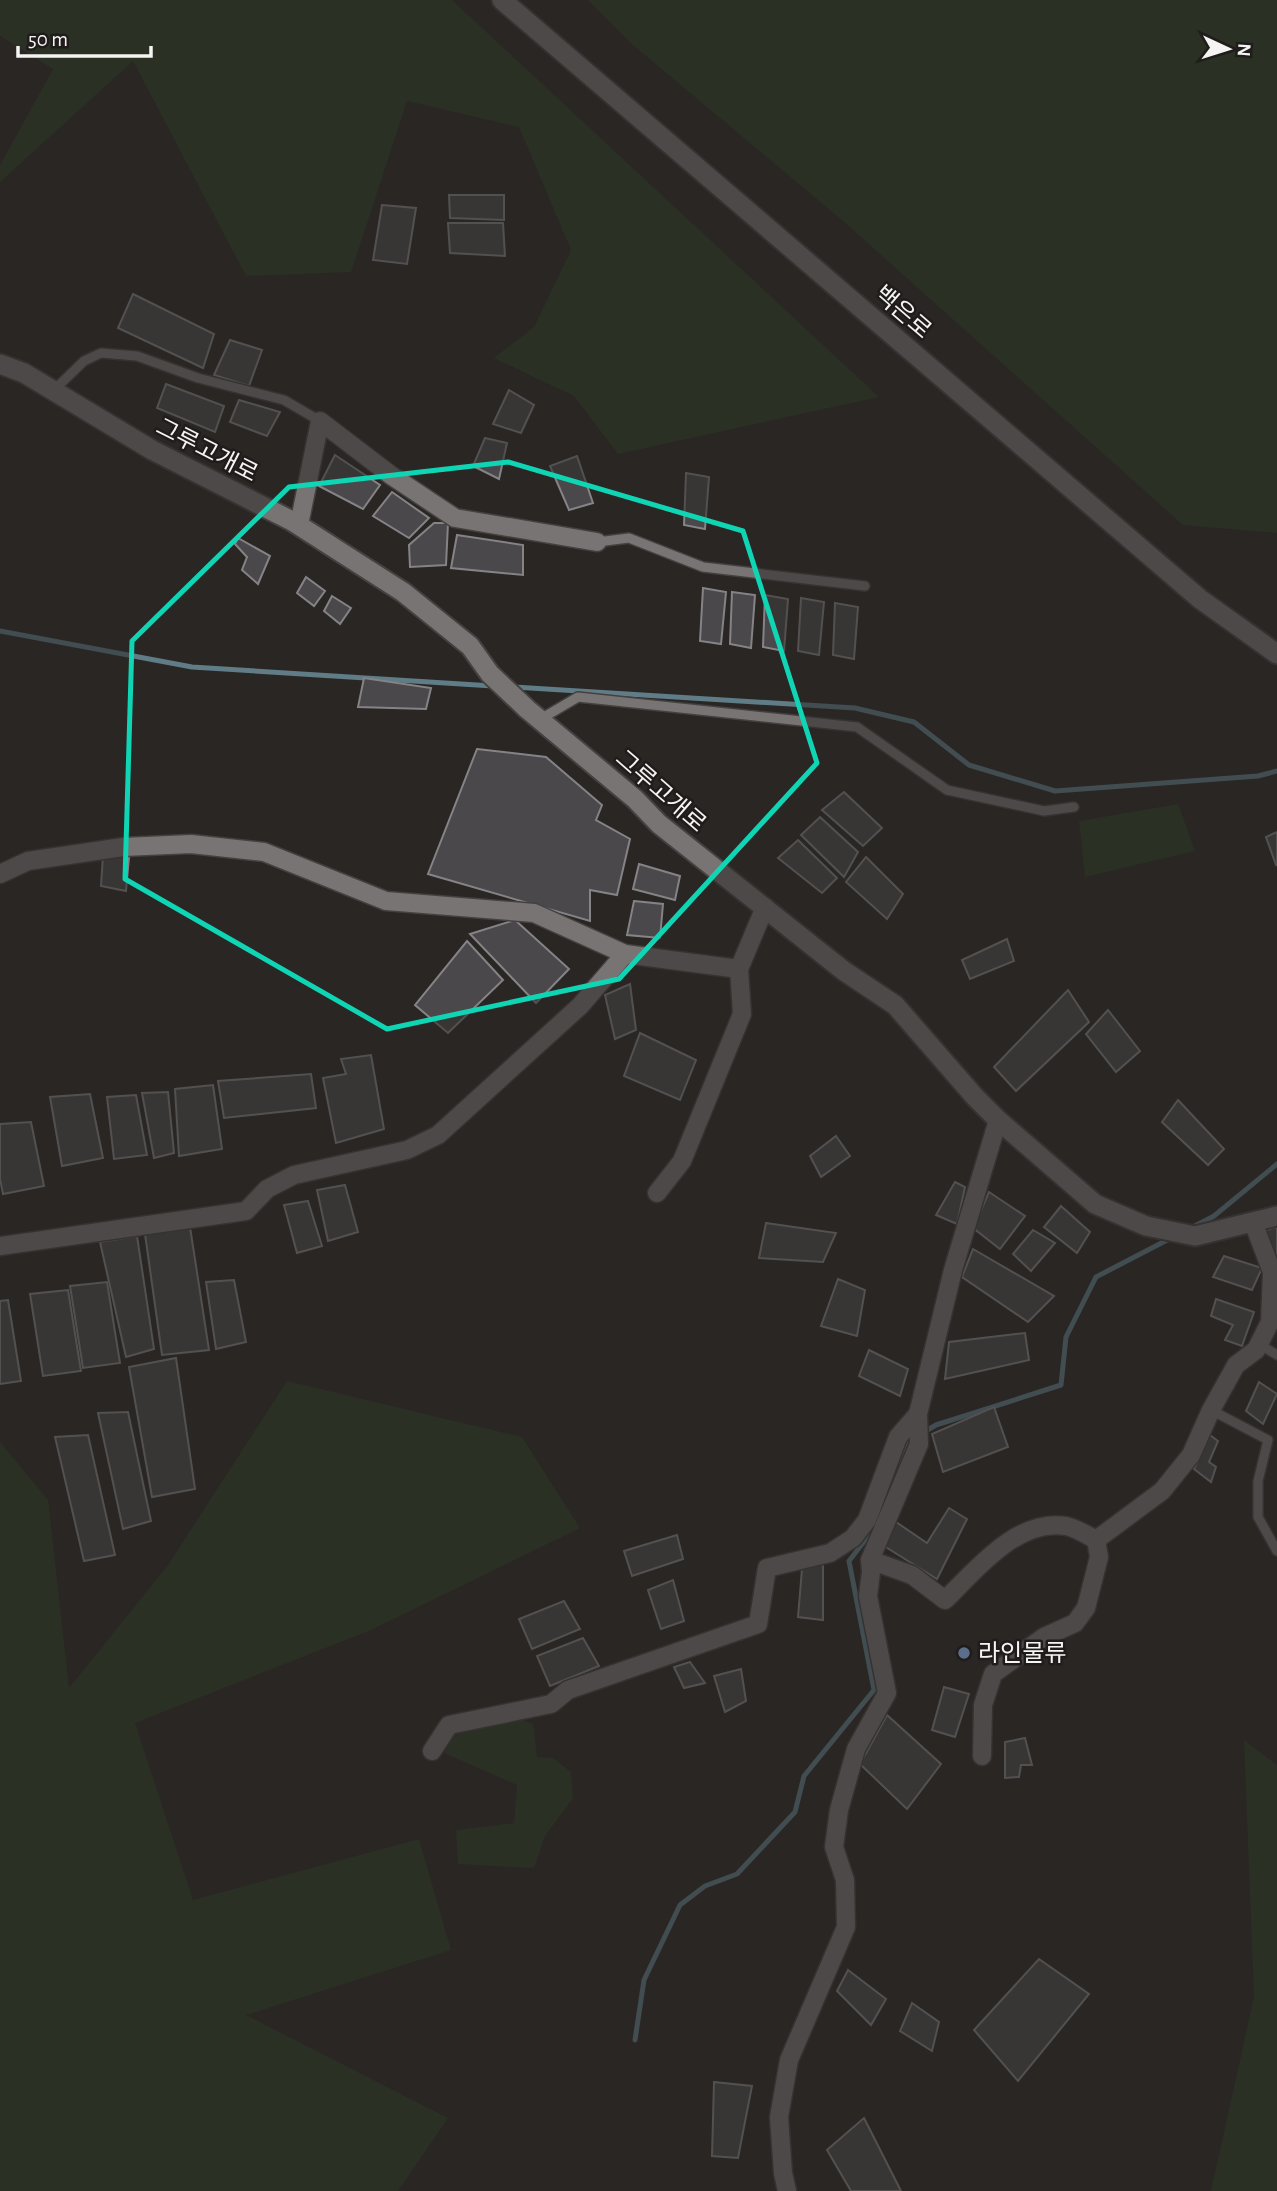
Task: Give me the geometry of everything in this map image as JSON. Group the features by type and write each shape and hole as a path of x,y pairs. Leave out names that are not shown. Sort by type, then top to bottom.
{"street":[{"name":"백은로","path":"502,0 1200,599 1277,654"},
{"name":"그루고개로","path":"0,364 24,373 152,450 299,525 403,592 470,646 490,674 533,715 635,799 659,824 844,971 895,1005 998,1120 1095,1204 1146,1226 1195,1236 1277,1216"},
{"path":"299,525 320,421 392,477 455,518 597,542"},
{"path":"0,874 28,860 123,847 191,844 264,852 386,901 534,913 625,954 739,970"},
{"path":"657,1193 682,1161 742,1014 739,970 765,907"},
{"path":"0,1246 246,1211 267,1189 294,1175 407,1150 438,1135 580,1006 625,954"},
{"path":"787,2191 779,2116 789,2060 846,1927 845,1880 834,1847 839,1810 856,1749 887,1693 868,1596 870,1560 919,1444 918,1418 953,1270 998,1120"},
{"path":"1096,1540 1162,1491 1191,1455 1211,1410 1236,1365 1256,1350 1259,1344 1269,1322 1272,1272 1253,1222"},
{"path":"432,1751 449,1725 551,1704 568,1690 758,1624 767,1569 830,1553 853,1538 867,1520 898,1437 918,1418"},
{"path":"870,1560 912,1575 945,1600 1002,1545 1039,1527 1067,1526 1096,1540"},
{"path":"982,1756 983,1705 993,1674 1044,1637 1075,1623 1086,1608 1099,1557 1096,1540"}],"lane":[{"path":"53,391 83,361 101,353 137,356 198,378 284,400 320,421"},
{"path":"597,542 629,538 703,567 865,586"},
{"path":"533,715 578,697 857,727 947,790 1044,811 1074,807"},
{"path":"1259,1344 1277,1354"},
{"path":"1211,1410 1268,1440 1258,1481 1258,1517 1277,1551"}],"highlighted area":[{"path":"508,462 743,531 817,763 619,979 387,1029 125,879 132,641 289,487"}],"green space":[{"path":"0,0 452,0 879,397 618,454 574,396 494,358 534,327 571,250 519,127 407,101 351,272 246,276 133,61 0,182 0,165 53,69 0,36"},
{"path":"588,0 1277,0 1277,533 1183,525 843,221 633,45"},
{"path":"1178,804 1195,851 1085,877 1079,821"},
{"path":"287,1381 522,1437 580,1528 371,1630 135,1723 193,1900 419,1839 451,1950 246,2015 448,2118 398,2191 0,2191 0,1442 48,1500 69,1688 168,1565"},
{"path":"517,1717 533,1724 537,1757 553,1758 571,1772 573,1798 545,1836 534,1868 458,1864 456,1830 514,1823 517,1785 444,1753 456,1729"},
{"path":"1244,1740 1277,1765 1277,2191 1211,2191 1254,1997"}],"building":[{"path":"449,195 504,195 504,220 450,218"},
{"path":"382,205 416,208 407,264 373,260"},
{"path":"448,223 503,223 505,256 450,253"},
{"path":"133,294 214,334 203,368 118,328"},
{"path":"230,340 262,350 249,386 214,375"},
{"path":"166,384 224,406 215,432 157,408"},
{"path":"509,390 534,405 521,433 493,424"},
{"path":"239,400 280,412 267,436 230,422"},
{"path":"485,438 507,443 499,479 473,466"},
{"path":"335,455 380,485 363,509 319,486"},
{"path":"577,456 593,503 569,510 550,466"},
{"path":"686,473 709,477 705,529 684,525"},
{"path":"392,492 429,518 409,538 373,516"},
{"path":"434,523 448,523 446,565 410,567 409,545"},
{"path":"457,535 523,545 523,575 451,568"},
{"path":"238,538 270,556 258,584 242,570 247,557 235,544"},
{"path":"306,577 325,591 314,606 297,593"},
{"path":"703,588 726,592 721,644 700,641"},
{"path":"732,592 755,595 751,648 730,644"},
{"path":"765,595 788,599 784,651 763,647"},
{"path":"332,596 351,608 340,624 324,611"},
{"path":"801,598 824,602 819,655 798,651"},
{"path":"835,603 858,607 854,659 833,655"},
{"path":"364,678 431,688 426,709 358,707"},
{"path":"477,749 546,757 602,805 596,820 630,839 617,895 590,890 590,921 428,874"},
{"path":"844,792 882,828 863,846 822,810"},
{"path":"820,817 858,852 844,877 801,835"},
{"path":"1277,832 1277,864 1276,865 1266,837"},
{"path":"798,840 837,878 822,893 778,858"},
{"path":"103,855 129,857 126,891 101,886"},
{"path":"866,857 903,894 887,919 846,882"},
{"path":"639,864 680,876 675,900 633,889"},
{"path":"634,901 663,904 660,938 627,935"},
{"path":"515,920 569,969 536,1003 470,934"},
{"path":"1007,939 1014,961 970,979 962,960"},
{"path":"467,941 503,980 448,1033 415,1005"},
{"path":"630,984 636,1030 615,1039 605,995"},
{"path":"1068,990 1089,1022 1016,1091 994,1067"},
{"path":"1108,1010 1140,1051 1116,1072 1086,1034"},
{"path":"640,1033 696,1060 680,1100 624,1076"},
{"path":"371,1055 384,1129 336,1143 323,1078 346,1074 341,1059"},
{"path":"311,1074 316,1108 224,1118 218,1081"},
{"path":"213,1085 222,1149 179,1156 175,1089"},
{"path":"168,1092 174,1153 154,1158 142,1093"},
{"path":"90,1094 103,1158 62,1166 50,1097"},
{"path":"136,1095 147,1155 114,1159 107,1097"},
{"path":"1178,1100 1224,1149 1208,1165 1162,1122"},
{"path":"31,1122 44,1186 3,1194 0,1179 0,1124"},
{"path":"836,1136 850,1156 821,1177 810,1156"},
{"path":"955,1182 965,1187 957,1224 936,1215"},
{"path":"345,1185 358,1232 328,1241 317,1190"},
{"path":"989,1192 1025,1216 1000,1249 973,1228"},
{"path":"308,1201 322,1246 297,1253 284,1205"},
{"path":"1061,1206 1090,1232 1077,1253 1044,1227"},
{"path":"766,1223 836,1233 823,1262 759,1258"},
{"path":"190,1227 209,1350 162,1355 145,1234"},
{"path":"1277,1227 1277,1256 1274,1257 1266,1230"},
{"path":"1033,1230 1055,1243 1031,1271 1013,1254"},
{"path":"137,1236 154,1349 126,1357 100,1242"},
{"path":"973,1249 1054,1296 1028,1322 962,1277"},
{"path":"1224,1256 1262,1268 1252,1290 1213,1277"},
{"path":"838,1279 865,1290 857,1336 821,1326"},
{"path":"234,1280 246,1342 216,1349 206,1282"},
{"path":"107,1282 120,1363 83,1368 70,1286"},
{"path":"68,1290 81,1371 43,1376 30,1294"},
{"path":"1216,1299 1254,1312 1242,1346 1225,1340 1233,1325 1211,1316"},
{"path":"8,1300 21,1381 0,1384 0,1301"},
{"path":"1025,1333 1029,1360 945,1379 949,1342"},
{"path":"869,1350 908,1369 900,1396 859,1376"},
{"path":"176,1358 195,1489 152,1497 129,1367"},
{"path":"1259,1382 1277,1394 1263,1424 1246,1411"},
{"path":"994,1407 1008,1447 943,1472 932,1434"},
{"path":"128,1412 151,1521 123,1529 98,1413"},
{"path":"88,1435 115,1555 84,1561 55,1437"},
{"path":"1210,1435 1218,1441 1209,1462 1216,1467 1211,1482 1194,1469"},
{"path":"949,1508 967,1519 937,1579 884,1546 896,1522 927,1543"},
{"path":"677,1535 683,1559 632,1576 624,1551"},
{"path":"823,1561 823,1620 798,1617 802,1569"},
{"path":"673,1580 684,1621 661,1629 648,1590"},
{"path":"564,1601 580,1629 532,1649 519,1619"},
{"path":"583,1638 599,1666 550,1686 537,1656"},
{"path":"690,1662 705,1683 684,1688 674,1667"},
{"path":"741,1669 746,1701 725,1712 714,1676"},
{"path":"944,1687 969,1694 955,1737 932,1730"},
{"path":"887,1715 941,1764 907,1809 860,1764"},
{"path":"1025,1738 1032,1765 1021,1765 1019,1777 1005,1778 1005,1742"},
{"path":"1039,1959 1089,1994 1018,2081 974,2030"},
{"path":"848,1970 886,1999 871,2025 837,1991"},
{"path":"912,2003 939,2022 932,2051 900,2031"},
{"path":"714,2082 752,2086 738,2158 712,2156"},
{"path":"864,2118 901,2191 851,2191 827,2150"}],"waterway":[{"path":"0,631 192,667 493,686"},
{"path":"514,687 855,708 914,722 969,765 1055,791 1258,776 1277,771"},
{"path":"1191,1228 1214,1216 1277,1164"},
{"path":"924,1432 936,1425 1061,1385 1066,1337 1096,1277 1173,1237"},
{"path":"898,1462 906,1442 915,1437"},
{"path":"635,2040 644,1980 680,1905 705,1886 737,1874 795,1812 804,1776 874,1690 849,1561 869,1535 874,1523"}],"place":[{"name":"라인물류","path":"964,1653"}]}
